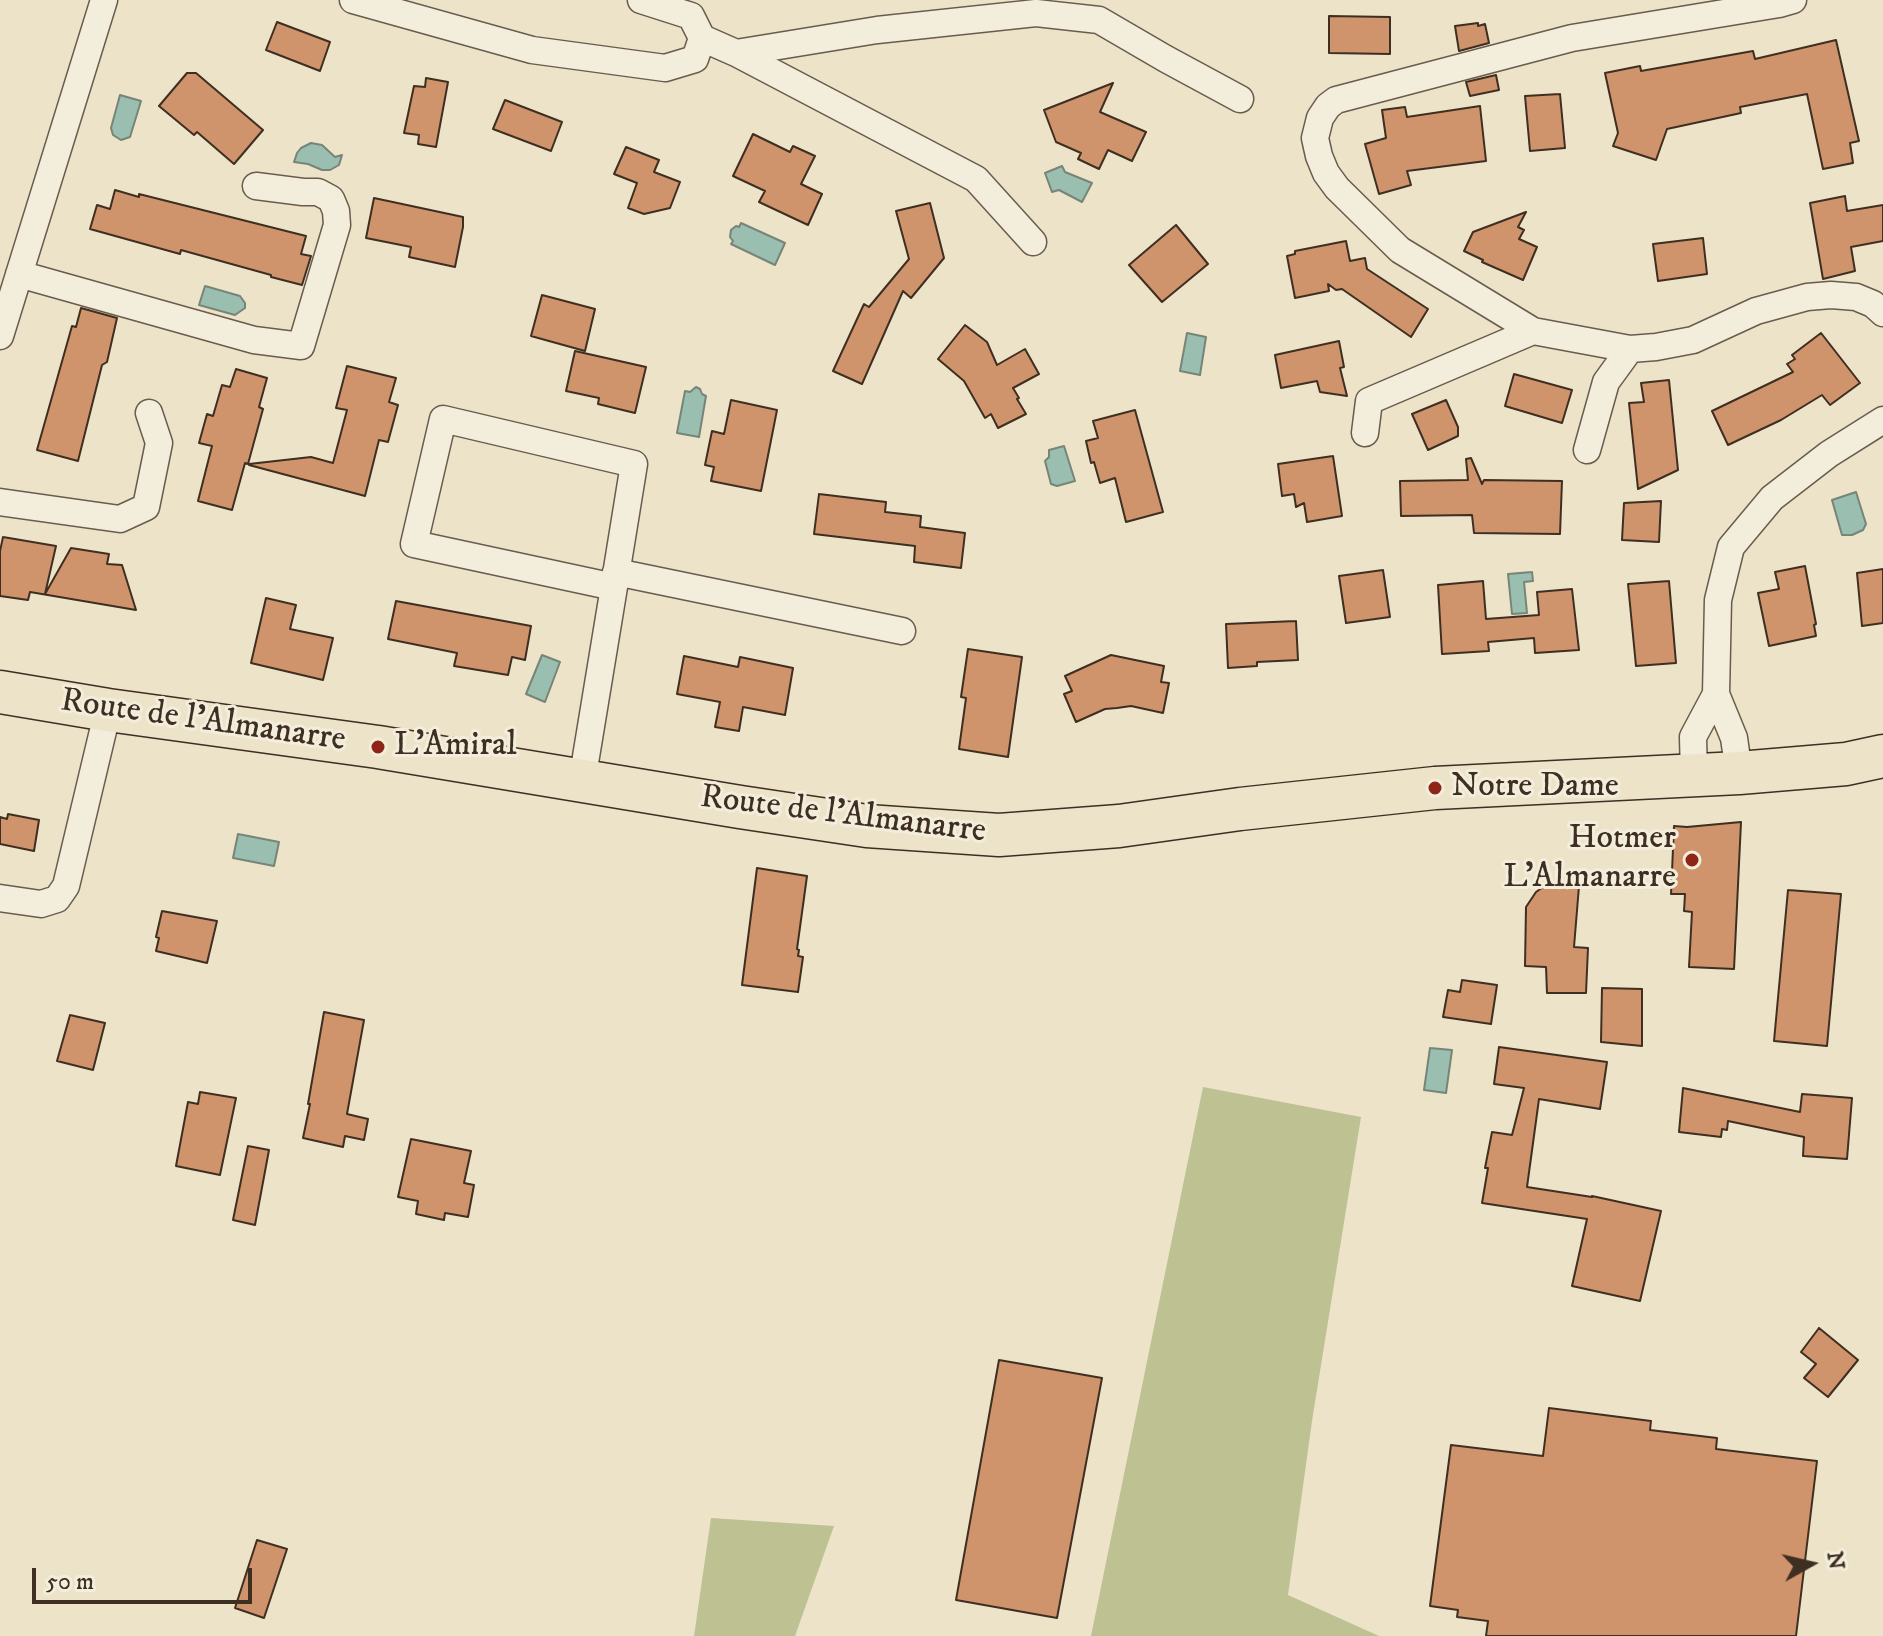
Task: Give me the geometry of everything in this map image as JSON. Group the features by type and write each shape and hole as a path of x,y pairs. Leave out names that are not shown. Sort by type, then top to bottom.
{"main road":[{"name":"Route de l'Almanarre","path":"0,692 356,744 867,826 999,835 1119,826 1240,809 1435,788 1739,773 1846,764 1883,756"}],"street":[{"path":"0,336 104,0"},
{"path":"353,0 532,50 665,68 695,59 702,38"},
{"path":"641,0 691,16 702,38 976,179 1033,242"},
{"path":"1793,0 1572,38 1336,100 1320,118 1315,138 1326,173 1337,188 1400,250 1533,331 1630,349 1656,347 1693,340 1756,311 1807,297 1831,295 1880,302"},
{"path":"736,53 877,30 1036,13 1099,20 1240,99"},
{"path":"19,274 254,340 301,346 337,225 336,211 331,199 318,192 256,186"},
{"path":"1365,433 1369,401 1533,331"},
{"path":"1587,450 1606,382 1630,349"},
{"path":"0,502 120,519 146,507 159,443 149,413"},
{"path":"582,781 615,579 634,464 443,419 414,544 615,579 902,631"},
{"path":"1739,773 1734,738 1716,694 1718,600 1731,547 1772,498 1829,454 1883,420"},
{"path":"1694,776 1693,737 1716,694"},
{"path":"0,898 41,904 57,899 66,886 108,710"}],"shaded area":[{"path":"120,95 141,101 130,137 121,140 113,135 111,128"},
{"path":"311,143 322,145 335,157 342,155 339,165 322,170 294,162 301,148"},
{"path":"1062,166 1065,172 1092,183 1082,202 1059,190 1052,192 1045,173"},
{"path":"741,223 785,243 775,265 731,244 731,230"},
{"path":"205,286 240,296 245,308 235,315 199,305"},
{"path":"1187,333 1206,337 1200,375 1180,371"},
{"path":"696,387 706,396 699,437 677,433 685,391 690,392"},
{"path":"1064,446 1075,481 1057,486 1051,484 1045,461 1049,450"},
{"path":"1856,492 1866,524 1863,530 1842,535 1832,500"},
{"path":"1532,572 1533,581 1524,582 1527,613 1512,614 1508,574"},
{"path":"542,655 560,662 545,702 526,694"},
{"path":"238,834 279,842 274,866 233,858"},
{"path":"1430,1048 1452,1050 1446,1093 1424,1090"},
{"path":"1203,1087 1361,1117 1312,1421 1288,1595 1379,1636 1091,1636"},
{"path":"711,1518 834,1526 795,1636 694,1636"}],"building":[{"path":"1329,16 1390,17 1390,54 1329,53"},
{"path":"277,22 330,42 320,71 266,50"},
{"path":"1478,23 1478,26 1485,24 1489,43 1459,51 1455,26"},
{"path":"1836,40 1859,141 1850,143 1853,163 1823,169 1807,94 1740,107 1741,113 1667,129 1656,160 1613,146 1618,133 1605,73 1640,66 1641,71 1753,51 1755,59"},
{"path":"187,73 196,73 263,130 234,164 197,132 194,135 159,106"},
{"path":"1496,75 1499,90 1470,96 1466,82"},
{"path":"426,78 448,82 436,147 418,144 419,135 404,133 414,86 425,87"},
{"path":"1113,83 1100,112 1146,132 1132,161 1108,150 1099,169 1078,159 1081,153 1056,142 1044,110"},
{"path":"1560,94 1565,148 1530,151 1525,96"},
{"path":"505,100 562,122 551,151 493,129"},
{"path":"1480,106 1486,161 1407,171 1411,185 1379,194 1365,144 1386,138 1382,110 1405,107 1407,117"},
{"path":"753,134 790,152 793,146 815,156 801,184 822,194 808,225 759,202 765,191 733,176"},
{"path":"626,147 659,160 654,172 680,182 670,208 644,214 628,208 637,183 614,174"},
{"path":"115,190 306,236 301,254 311,256 302,285 181,250 180,254 90,229 97,205 110,209"},
{"path":"1845,196 1847,211 1883,205 1883,241 1851,247 1855,271 1823,279 1810,203"},
{"path":"374,198 463,217 455,267 409,257 411,247 366,238"},
{"path":"930,203 944,258 911,298 903,291 862,384 833,371 864,304 869,307 909,259 896,211"},
{"path":"1526,212 1518,227 1524,230 1519,239 1537,247 1523,280 1464,251 1473,232"},
{"path":"1176,225 1208,264 1162,302 1129,265"},
{"path":"1703,238 1707,274 1658,281 1653,244"},
{"path":"1346,241 1350,261 1365,258 1367,269 1428,309 1411,337 1342,289 1336,290 1328,284 1329,291 1295,298 1287,256 1295,254 1295,251"},
{"path":"542,295 595,309 585,351 531,336"},
{"path":"81,308 117,318 78,461 37,450 72,326 76,327"},
{"path":"965,325 987,342 997,365 1025,349 1039,374 1013,388 1026,414 998,428 991,414 985,418 964,381 938,359"},
{"path":"1821,333 1860,383 1830,405 1822,395 1781,420 1728,445 1712,411 1793,372 1787,364 1795,359 1792,355"},
{"path":"1339,341 1344,367 1340,368 1347,396 1320,392 1317,381 1281,388 1275,355"},
{"path":"575,351 646,367 635,413 598,404 599,398 566,391"},
{"path":"347,366 396,378 389,402 398,405 388,442 379,440 365,496 249,465 311,457 333,463 347,410 336,408"},
{"path":"236,369 267,378 259,407 263,409 232,510 198,501 212,446 199,443 207,414 213,416 222,385 230,387"},
{"path":"1514,374 1572,390 1562,423 1505,406"},
{"path":"1669,380 1678,470 1638,489 1629,403 1644,402 1641,383"},
{"path":"731,400 777,410 761,491 711,481 714,467 705,465 712,431 724,434"},
{"path":"1446,400 1458,427 1458,436 1428,450 1412,414"},
{"path":"1135,410 1163,512 1126,522 1115,478 1100,483 1086,441 1098,438 1093,421"},
{"path":"1333,456 1342,516 1307,522 1304,503 1296,507 1294,494 1282,496 1278,464"},
{"path":"1471,458 1482,484 1484,480 1562,481 1560,534 1474,533 1472,515 1401,516 1400,481 1468,480 1466,459"},
{"path":"819,494 886,502 885,512 921,516 920,527 965,533 961,568 914,562 915,546 814,534"},
{"path":"1661,501 1659,542 1622,540 1624,503"},
{"path":"3,537 56,546 45,594 71,548 109,554 107,564 122,565 136,610 30,592 28,600 0,596"},
{"path":"1805,566 1816,636 1769,646 1758,593 1779,589 1775,572"},
{"path":"1883,569 1883,623 1862,626 1857,573"},
{"path":"1383,570 1390,617 1346,623 1339,576"},
{"path":"1483,581 1486,619 1539,615 1537,592 1572,589 1579,650 1535,653 1534,638 1488,642 1489,651 1442,654 1438,585"},
{"path":"1669,581 1676,663 1636,666 1628,584"},
{"path":"266,598 296,605 290,629 333,638 323,680 251,663"},
{"path":"396,601 531,626 525,660 512,657 508,675 454,666 457,653 388,639"},
{"path":"1296,621 1298,660 1257,662 1257,666 1228,668 1226,624"},
{"path":"968,649 1022,657 1008,757 959,749 966,698 961,697"},
{"path":"1111,655 1164,666 1161,682 1169,683 1163,713 1131,706 1105,709 1076,722 1064,694 1072,691 1065,676"},
{"path":"684,656 738,667 740,657 793,668 785,715 743,707 739,731 715,727 720,702 677,694"},
{"path":"8,814 39,820 34,851 0,844 0,817 7,819"},
{"path":"1741,822 1734,969 1689,967 1692,912 1684,911 1685,894 1671,894 1674,826"},
{"path":"757,868 807,876 797,949 798,956 803,957 798,992 742,985"},
{"path":"1546,885 1579,886 1574,947 1588,948 1586,993 1547,993 1546,967 1525,966 1526,907 1536,892"},
{"path":"1788,890 1841,894 1827,1046 1774,1041"},
{"path":"162,911 217,921 207,963 156,951"},
{"path":"1462,980 1497,985 1491,1024 1443,1017 1448,990 1460,992"},
{"path":"1602,988 1642,989 1642,1046 1601,1042"},
{"path":"324,1012 364,1020 347,1114 368,1119 364,1140 345,1136 343,1147 303,1138"},
{"path":"70,1015 105,1023 93,1070 57,1061"},
{"path":"1499,1047 1607,1062 1600,1109 1539,1099 1527,1187 1592,1196 1661,1211 1640,1301 1572,1286 1587,1219 1482,1203 1492,1132 1512,1135 1524,1088 1494,1084"},
{"path":"1683,1088 1800,1112 1802,1094 1852,1098 1847,1159 1803,1156 1804,1137 1728,1121 1727,1130 1722,1129 1721,1137 1679,1132"},
{"path":"200,1092 236,1098 220,1175 176,1166 188,1102 198,1104"},
{"path":"411,1139 471,1151 464,1183 474,1185 468,1217 445,1213 444,1220 416,1214 418,1201 398,1197"},
{"path":"248,1146 269,1150 255,1225 233,1220"},
{"path":"1819,1328 1858,1360 1828,1397 1804,1378 1816,1364 1801,1352"},
{"path":"999,1360 1102,1378 1057,1618 956,1600"},
{"path":"1549,1408 1651,1421 1650,1430 1717,1438 1716,1449 1817,1461 1796,1636 1486,1636 1488,1621 1457,1617 1458,1610 1430,1606 1451,1445 1543,1456"},
{"path":"257,1540 287,1549 264,1618 235,1608"}],"place":[{"name":"L'Amiral","path":"378,747"},
{"name":"Notre Dame","path":"1435,788"},
{"name":"Hotmer L'Almanarre","path":"1692,860"}]}
